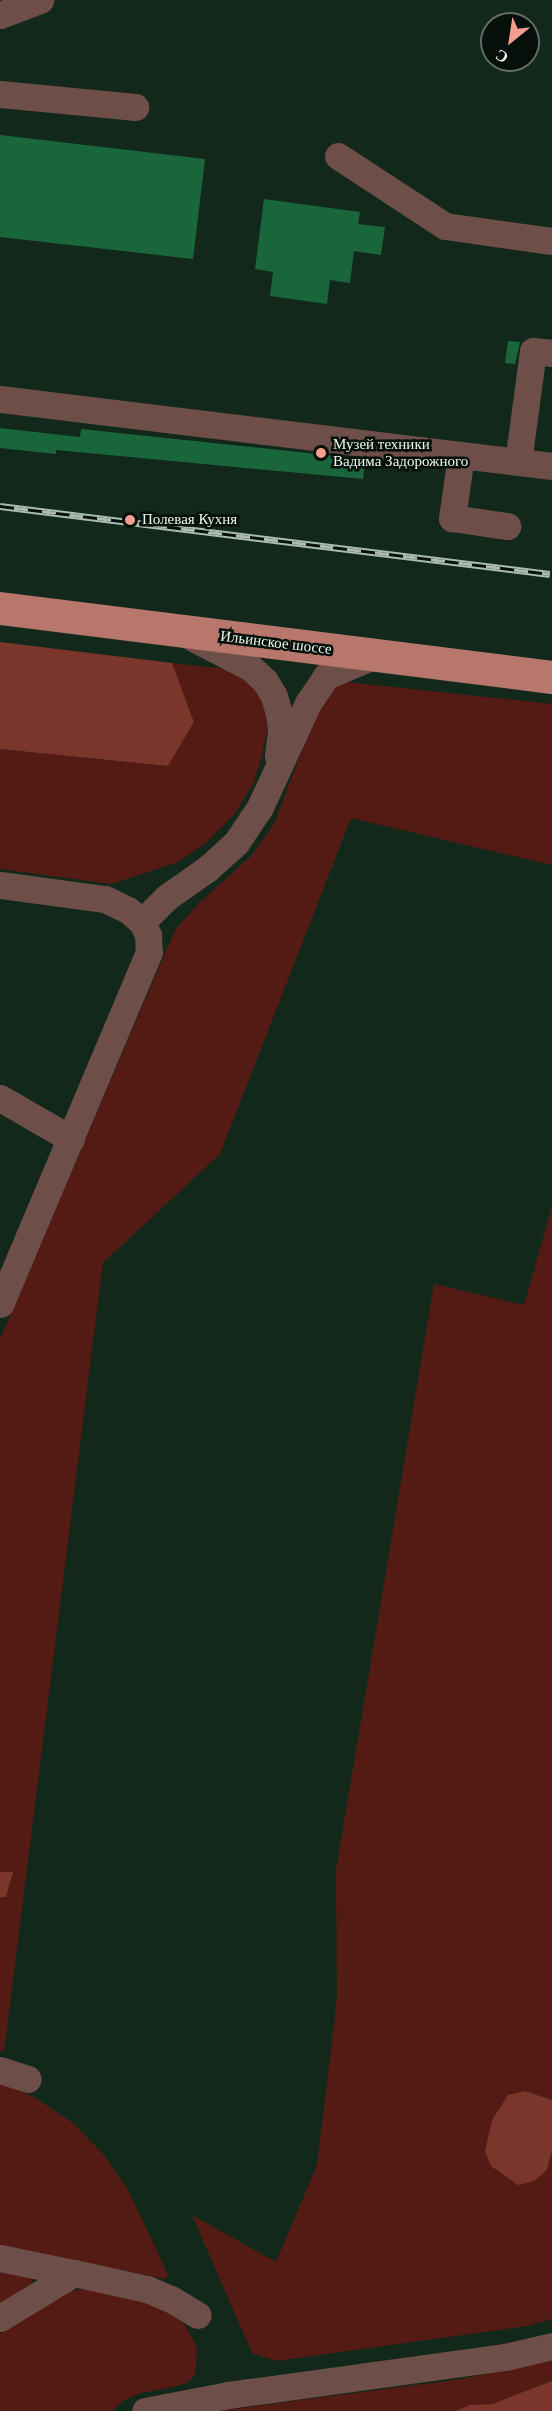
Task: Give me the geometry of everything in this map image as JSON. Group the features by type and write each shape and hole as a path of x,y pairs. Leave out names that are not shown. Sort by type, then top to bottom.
{"main road":[{"name":"Ильинское шоссе","path":"0,608 552,677"}],"street":[{"path":"0,15 40,0"},
{"path":"0,94 135,107"},
{"path":"338,156 445,226 552,241"},
{"path":"518,462 533,351 552,353"},
{"path":"0,399 552,466"},
{"path":"461,455 452,518 507,526"},
{"path":"177,630 243,663 265,681 274,696 279,714 281,731 277,769"},
{"path":"142,922 167,897 207,869 236,843 260,807 308,703 326,676 376,655"},
{"path":"0,885 105,899 128,910 142,922 148,935 149,952 0,1304"},
{"path":"0,1098 71,1139"},
{"path":"0,2070 28,2079"},
{"path":"0,2258 147,2289 171,2299 198,2315"},
{"path":"0,2318 74,2273"},
{"path":"145,2411 222,2396 505,2357 552,2346"}],"shaded area":[{"path":"0,642 172,663 194,722 168,766 0,749"},
{"path":"172,663 235,670 258,689 266,709 267,730 253,784 234,815 206,843 176,863 111,884 0,869 0,749 168,766 194,722"},
{"path":"337,681 552,704 552,865 351,818 220,1154 103,1263 4,2052 0,2050 0,1897 6,1897 12,1873 0,1872 0,1339 175,930 198,904 251,856 274,824 318,708"},
{"path":"552,1206 552,2100 525,2091 547,2170 552,2151 552,2319 528,2326 276,2361 252,2353 192,2215 276,2262 317,2165 337,1998 336,1870 434,1284 524,1305"},
{"path":"0,1872 13,1872 6,1897 0,1897"},
{"path":"0,2083 34,2097 73,2123 104,2155 128,2190 168,2274 165,2279 0,2246"},
{"path":"525,2091 552,2100 552,2151 547,2170 534,2181 518,2185 491,2166 485,2151 492,2120 508,2095"},
{"path":"0,2264 32,2277 32,2283 0,2312"},
{"path":"83,2289 138,2299 172,2313 184,2324 197,2349 195,2375 187,2383 141,2393 124,2400 112,2411 0,2411 0,2334 52,2298 66,2292"},
{"path":"552,2360 552,2381 492,2404 469,2405 456,2411 218,2411 462,2379"},
{"path":"552,2381 552,2411 456,2411 469,2405 492,2404"}],"building":[{"path":"0,135 205,159 193,259 0,237"},
{"path":"264,199 360,212 358,224 385,227 381,255 354,251 350,283 330,280 327,304 270,296 273,272 255,269"},
{"path":"508,341 520,342 515,364 505,363"},
{"path":"0,428 80,437 81,429 365,459 363,479 56,450 56,454 0,448"}],"railway":[{"path":"0,506 550,574"}],"place":[{"name":"Музей техники Вадима Задорожного","path":"321,453"},
{"name":"Полевая Кухня","path":"130,520"}]}
